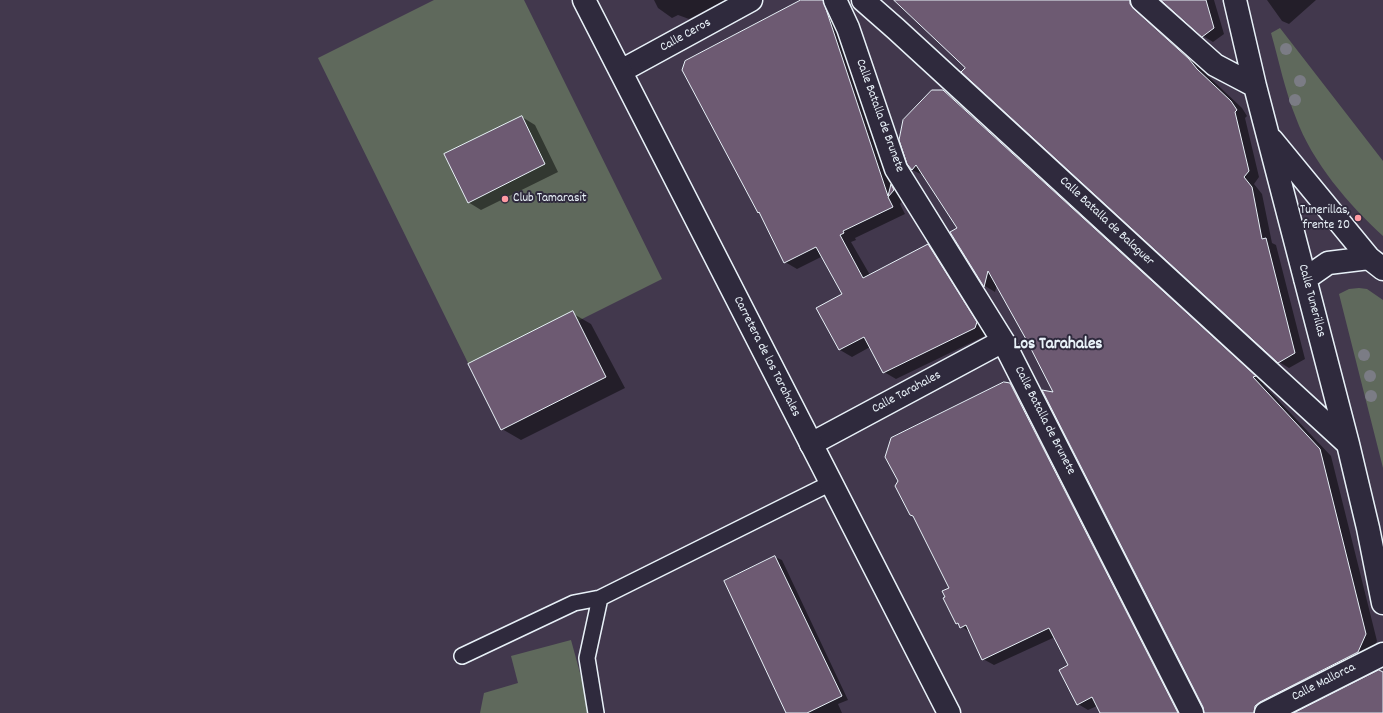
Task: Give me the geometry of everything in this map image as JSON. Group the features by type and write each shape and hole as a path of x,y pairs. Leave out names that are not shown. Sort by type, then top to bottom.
{"street":[{"name":"Carretera de los Tarahales","path":"584,0 949,713"},
{"name":"Calle Ceros","path":"622,72 751,0"},
{"name":"Calle Batalla de Brunete","path":"836,0 848,28 896,169 1003,341 1192,713"},
{"name":"Calle Batalla de Balaguer","path":"863,0 1348,444"},
{"path":"1142,0 1215,65 1255,86"},
{"name":"Calle Tunerillas","path":"1236,0 1255,86 1348,444 1368,528 1383,601"},
{"path":"1268,134 1376,264"},
{"path":"1305,279 1328,263 1376,264"},
{"name":"Calle Tarahales","path":"811,444 1003,341"},
{"name":"Calle Mallorca","path":"1266,713 1383,654"}],"lane":[{"path":"462,656 574,603 600,598 830,483"},
{"path":"596,713 587,658 600,598"}],"green space":[{"name":"Club Tamarasit","path":"434,0 524,0 662,279 578,321 606,377 501,430 318,58"},
{"path":"1280,28 1383,161 1383,236 1357,211 1333,182 1312,151 1303,134 1282,76 1271,33"},
{"path":"1349,289 1367,289 1383,300 1383,468 1339,294"},
{"path":"571,640 591,713 480,713 484,693 518,683 511,656"}],"building":[{"path":"801,0 823,0 888,196 891,184 894,190 888,197 893,207 843,231 844,233 840,235 863,278 928,244 977,322 975,328 883,373 864,337 839,350 816,308 842,294 816,247 784,263 759,212 758,213 682,70 685,61"},
{"path":"894,0 1130,0 1130,4 1134,9 1189,59 1197,69 1231,101 1237,110 1235,112 1249,171 1244,177 1252,187 1262,239 1266,238 1295,353 1278,363 961,72 965,68"},
{"path":"1161,0 1206,0 1214,28 1202,37"},
{"path":"932,90 943,90 1256,376 1253,377 1320,449 1366,634 1358,652 1260,702 1255,706 1254,713 1204,713 1203,707 1042,390 1053,392 1027,341 988,271 984,287 950,232 957,228 916,165 912,170 907,164 899,140 903,120"},
{"path":"522,116 545,164 468,203 444,154"},
{"path":"573,311 606,377 501,430 468,364"},
{"path":"1004,382 1010,383 1178,713 1100,713 1092,697 1077,705 1059,670 1068,665 1049,628 982,660 966,625 960,628 958,623 956,624 943,598 945,597 942,591 949,588 913,516 910,515 895,486 898,481 885,457 891,438"},
{"path":"775,556 842,696 807,713 786,713 724,581"},
{"path":"1379,670 1383,672 1383,713 1294,713"}],"place":[{"name":"Club Tamarasit","path":"505,199"},
{"name":"Tunerillas, frente 20","path":"1358,218"}],"district":[{"name":"Los Tarahales","path":"1058,346"}]}
